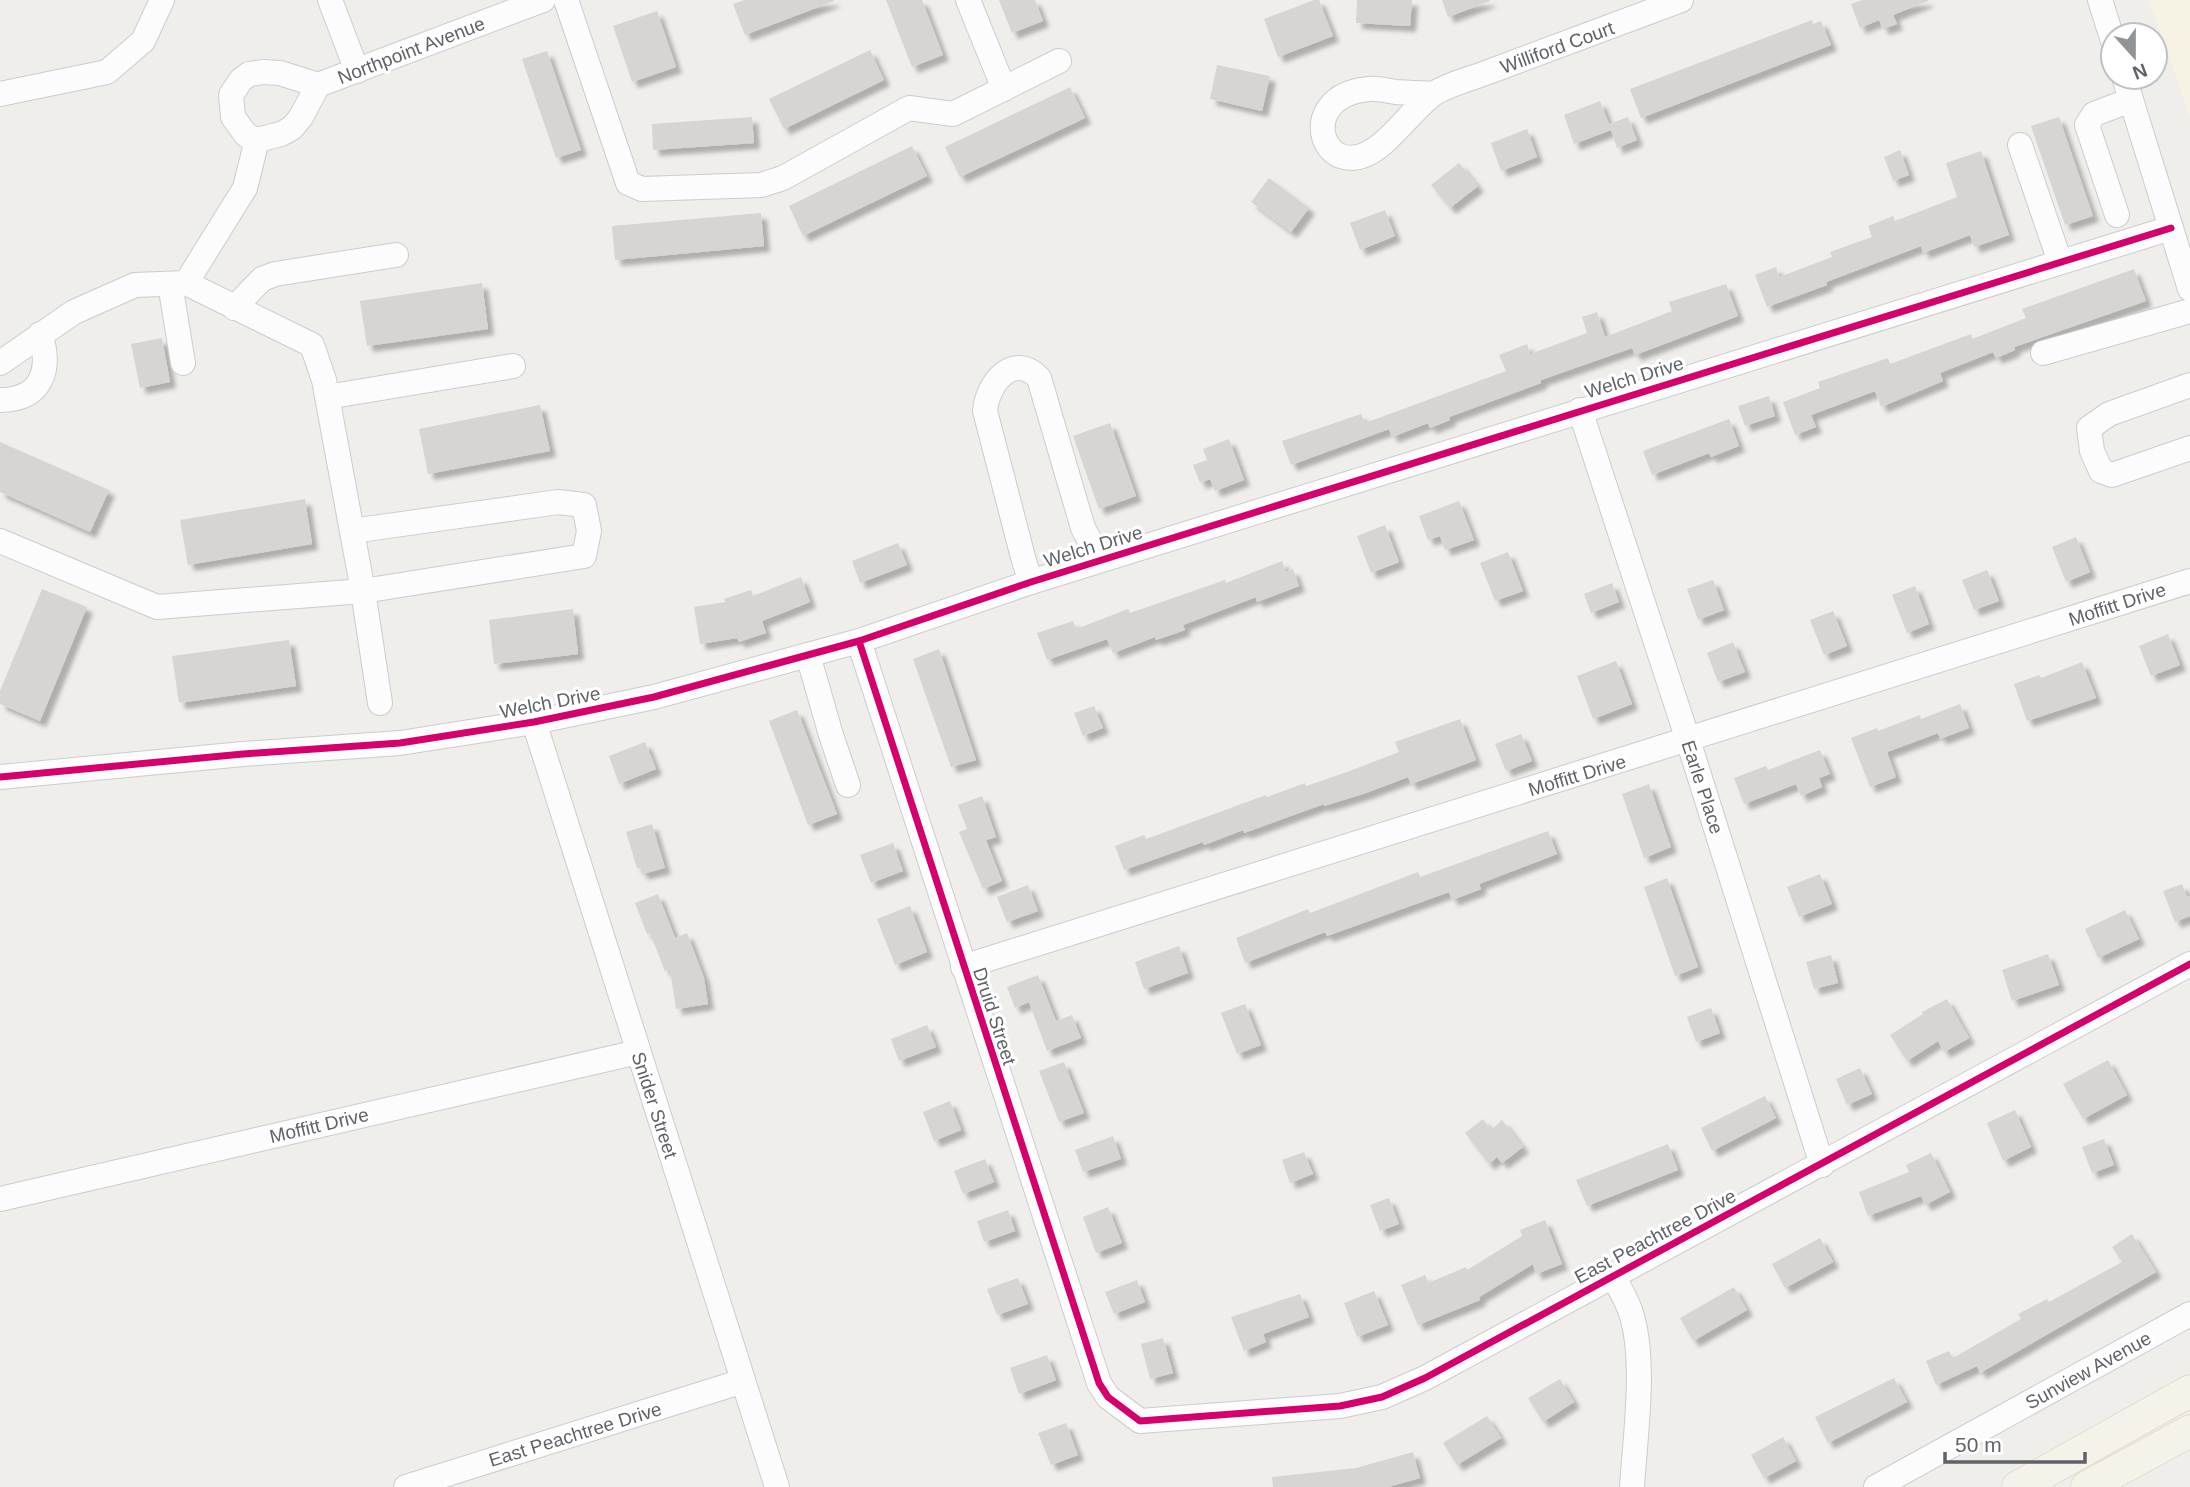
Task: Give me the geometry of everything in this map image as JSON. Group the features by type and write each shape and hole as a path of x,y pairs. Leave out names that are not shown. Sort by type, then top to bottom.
{"main road":[{"path":"2018,1487 2190,1391"},
{"path":"2087,1487 2190,1431"}],"street":[{"path":"0,94 107,72 143,41 162,0"},
{"path":"330,0 357,71"},
{"name":"Northpoint Avenue","path":"318,85 302,117 292,128 281,134 257,140 246,135 233,117 231,95 241,80 249,74 280,73 318,85 543,0"},
{"path":"566,0 628,183 642,189 761,186 783,178 909,108 953,114 1059,61"},
{"path":"968,0 1004,89"},
{"name":"Williford Court","path":"1433,94 1681,0"},
{"path":"2100,0 2107,21"},
{"path":"2117,215 2087,124 2094,114 2125,91"},
{"path":"2129,91 2176,221 2190,289"},
{"path":"183,363 178,284 245,188 257,140"},
{"path":"2020,145 2060,262"},
{"name":"Welch Drive","path":"0,777 243,754 400,743 534,722 654,697 859,641 1031,582 2060,262 2176,221"},
{"path":"234,307 248,290 268,276 396,254"},
{"path":"0,363 74,312 135,285 178,284 234,307 312,345 327,397 363,590 380,703"},
{"path":"2043,354 2190,311"},
{"path":"0,400 15,400 33,392 46,371 44,345 40,334"},
{"path":"327,397 513,366"},
{"path":"1031,582 985,411 995,380 1014,369 1033,372 1039,379 1083,528 1100,560"},
{"path":"2190,385 2109,414 2089,428 2092,451 2101,471 2112,475 2190,448"},
{"name":"Earle Place","path":"1580,410 1688,740 1822,1165"},
{"path":"0,541 157,607 363,590 583,556 589,531 584,505 558,502 352,531"},
{"name":"Moffitt Drive","path":"962,967 2190,581"},
{"name":"Druid Street","path":"859,641 962,967 1099,1383 1108,1397"},
{"path":"808,654 848,785"},
{"name":"Snider Street","path":"534,722 777,1487"},
{"name":"East Peachtree Drive","path":"1108,1397 1140,1421 1340,1406 1382,1397 1425,1378 2190,964"},
{"name":"Moffitt Drive","path":"0,1199 638,1052"},
{"path":"1614,1276 1630,1311 1638,1357 1639,1390 1632,1487"},
{"name":"Sunview Avenue","path":"1876,1487 2190,1314"},
{"name":"East Peachtree Drive","path":"406,1487 743,1381"}],"shaded area":[{"path":"2149,0 2190,0 2190,117 2169,57 2169,21 2156,21"}],"building":[{"path":"744,0 834,1 745,35 733,4"},
{"path":"886,0 922,0 943,55 912,67"},
{"path":"999,0 1035,0 1043,21 1012,33"},
{"path":"1319,0 1333,36 1278,57 1264,19"},
{"path":"1357,0 1412,0 1410,26 1356,23"},
{"path":"1442,0 1490,0 1490,1 1448,17"},
{"path":"1862,0 1928,1 1893,15 1897,24 1883,29 1879,20 1860,28 1851,4"},
{"path":"657,11 676,67 632,82 613,26"},
{"path":"1812,20 1813,24 1821,21 1831,45 1641,118 1630,89"},
{"path":"870,50 884,80 784,129 769,99"},
{"path":"547,51 581,150 556,158 522,59"},
{"path":"1217,65 1270,76 1262,111 1210,99"},
{"path":"1070,87 1085,118 960,177 945,147"},
{"path":"1600,101 1609,124 1628,117 1637,140 1617,148 1611,130 1574,144 1564,115"},
{"path":"752,117 754,143 653,150 652,124"},
{"path":"2059,117 2093,216 2065,225 2031,126"},
{"path":"1527,129 1537,157 1501,171 1491,143"},
{"path":"912,146 927,176 803,236 789,206"},
{"path":"1900,150 1909,175 1893,181 1884,157"},
{"path":"1981,151 2009,235 1974,247 1970,235 1923,253 1921,246 1767,307 1755,275 1776,267 1779,277 1832,257 1830,252 1872,237 1868,226 1893,216 1895,221 1957,197 1946,163"},
{"path":"1459,163 1478,186 1450,208 1431,185"},
{"path":"1269,178 1309,208 1291,232 1251,202"},
{"path":"1385,210 1395,236 1360,250 1350,223"},
{"path":"761,213 764,246 615,260 612,226"},
{"path":"2134,269 2146,301 2014,347 2015,350 1996,358 1993,352 1940,373 1943,381 1881,407 1875,391 1811,415 1816,427 1795,435 1783,402 1820,388 1818,382 1888,358 1890,364 1971,334 1972,339 2026,318 2022,309"},
{"path":"482,283 488,329 367,346 360,301"},
{"path":"1726,284 1738,316 1635,355 1632,348 1541,380 1541,383 1449,417 1450,420 1430,428 1428,423 1392,437 1389,429 1291,465 1282,441 1361,414 1365,423 1506,371 1499,355 1527,344 1530,354 1587,333 1582,317 1597,312 1605,337 1672,311 1669,302"},
{"path":"162,338 170,382 140,388 131,344"},
{"path":"1769,396 1775,416 1745,426 1738,406"},
{"path":"540,405 550,451 428,474 419,429"},
{"path":"1729,419 1739,446 1711,457 1709,453 1652,475 1643,451"},
{"path":"1110,423 1136,496 1099,509 1073,436"},
{"path":"1229,439 1244,480 1215,491 1210,479 1200,483 1193,465 1207,460 1203,449"},
{"path":"0,442 109,490 90,532 0,492"},
{"path":"305,499 312,544 188,565 180,520"},
{"path":"1459,501 1474,540 1445,550 1440,536 1428,540 1419,516"},
{"path":"1385,525 1399,562 1371,573 1357,536"},
{"path":"2076,537 2090,572 2066,582 2052,547"},
{"path":"898,543 907,565 860,583 852,561"},
{"path":"1508,552 1523,591 1495,601 1480,563"},
{"path":"1282,561 1286,572 1293,569 1299,586 1257,602 1256,597 1183,625 1185,630 1156,640 1155,637 1113,653 1107,639 1047,660 1037,633 1073,621 1076,629 1128,609 1130,613 1225,580 1226,583"},
{"path":"1987,570 1999,601 1974,610 1962,580"},
{"path":"801,577 810,602 762,621 766,633 739,642 737,638 700,644 694,607 725,602 724,599 751,590 753,596"},
{"path":"1713,580 1724,610 1698,620 1687,589"},
{"path":"1612,583 1619,602 1591,613 1584,594"},
{"path":"1915,586 1929,624 1907,633 1892,595"},
{"path":"42,589 87,607 40,721 0,704 0,691"},
{"path":"573,609 578,654 494,664 489,620"},
{"path":"1833,611 1847,646 1824,655 1810,620"},
{"path":"2168,634 2180,665 2151,676 2139,646"},
{"path":"289,640 296,686 179,703 172,656"},
{"path":"1733,642 1745,672 1718,682 1707,653"},
{"path":"939,649 976,760 951,767 913,659"},
{"path":"1616,661 1632,704 1593,719 1577,676"},
{"path":"2082,662 2096,698 2027,721 2014,684 2039,675 2041,678"},
{"path":"1960,704 1969,728 1940,739 1938,733 1887,752 1896,777 1870,787 1851,738 1920,715 1921,719"},
{"path":"1094,706 1103,728 1083,736 1074,713"},
{"path":"797,710 837,814 808,825 769,721"},
{"path":"1460,719 1476,760 1411,784 1408,777 1244,833 1243,830 1204,845 1203,842 1124,870 1115,846 1144,835 1146,839 1266,795 1267,797 1305,783 1306,786 1347,772 1399,752 1395,742"},
{"path":"1521,734 1532,761 1506,771 1495,744"},
{"path":"645,742 656,769 619,784 609,756"},
{"path":"1820,750 1830,774 1819,778 1822,787 1801,796 1796,784 1744,804 1734,778 1766,766 1768,770"},
{"path":"1649,784 1671,847 1644,858 1622,794"},
{"path":"982,796 996,837 986,840 1002,881 983,889 959,832 967,829 958,805"},
{"path":"652,824 665,868 642,874 640,868 637,868 626,832"},
{"path":"1548,831 1557,854 1479,884 1481,889 1452,900 1449,892 1327,936 1325,932 1245,963 1236,938 1308,909 1310,913 1418,872 1420,877"},
{"path":"893,843 903,871 871,883 860,855"},
{"path":"1820,874 1832,904 1799,917 1787,887"},
{"path":"1667,878 1698,967 1675,976 1644,887"},
{"path":"2182,884 2187,897 2190,896 2190,916 2175,922 2163,891"},
{"path":"1028,885 1038,911 1007,922 997,897"},
{"path":"658,894 675,938 687,933 704,978 708,1004 676,1009 670,970 665,971 635,903"},
{"path":"910,906 927,952 895,965 877,919"},
{"path":"2125,910 2139,939 2098,958 2085,929"},
{"path":"1179,946 1188,973 1144,989 1135,962"},
{"path":"2048,954 2059,985 2012,1001 2002,970"},
{"path":"1831,955 1838,983 1814,989 1806,962"},
{"path":"1038,975 1056,1021 1072,1015 1081,1038 1047,1051 1029,1002 1015,1008 1007,987"},
{"path":"1947,999 1969,1038 1944,1052 1938,1041 1907,1061 1890,1035 1923,1014 1922,1012"},
{"path":"1245,1004 1261,1045 1237,1054 1221,1013"},
{"path":"1711,1008 1720,1033 1696,1042 1687,1017"},
{"path":"927,1025 936,1047 899,1061 891,1039"},
{"path":"2108,1060 2127,1095 2083,1119 2063,1084"},
{"path":"1064,1062 1084,1113 1059,1122 1039,1071"},
{"path":"1860,1068 1872,1094 1847,1105 1836,1079"},
{"path":"1765,1096 1776,1118 1712,1151 1701,1128"},
{"path":"950,1101 961,1130 934,1141 923,1112"},
{"path":"2015,1110 2031,1147 2003,1161 1987,1123"},
{"path":"1483,1119 1491,1130 1502,1120 1523,1147 1502,1163 1497,1157 1489,1164 1465,1133"},
{"path":"1113,1136 1121,1159 1083,1172 1075,1150"},
{"path":"2104,1139 2114,1165 2092,1173 2082,1147"},
{"path":"1668,1144 1678,1170 1587,1206 1576,1180"},
{"path":"1304,1152 1313,1174 1290,1183 1282,1160"},
{"path":"1931,1153 1950,1192 1925,1205 1921,1196 1868,1216 1859,1192 1909,1172 1906,1165"},
{"path":"985,1159 994,1182 963,1194 954,1171"},
{"path":"1389,1198 1399,1224 1380,1231 1370,1205"},
{"path":"1108,1207 1122,1243 1096,1253 1083,1217"},
{"path":"1008,1210 1015,1231 984,1242 977,1221"},
{"path":"1545,1220 1562,1264 1536,1274 1533,1264 1479,1297 1480,1300 1418,1325 1401,1285 1425,1275 1428,1283 1466,1267 1467,1270 1522,1236 1520,1230"},
{"path":"2132,1234 2156,1272 1980,1373 1977,1366 1936,1385 1926,1361 1949,1351 1953,1358 2021,1319 2018,1314 2047,1299 2049,1302 2122,1262 2112,1247"},
{"path":"1820,1238 1833,1262 1785,1288 1772,1264"},
{"path":"1018,1278 1028,1304 997,1315 987,1289"},
{"path":"1137,1280 1145,1302 1114,1314 1105,1292"},
{"path":"1734,1287 1747,1310 1693,1341 1680,1318"},
{"path":"1374,1291 1388,1325 1357,1337 1344,1303"},
{"path":"1300,1294 1309,1317 1263,1334 1266,1342 1244,1351 1231,1317"},
{"path":"1163,1338 1173,1373 1150,1379 1141,1344"},
{"path":"1047,1355 1056,1380 1019,1394 1010,1368"},
{"path":"1894,1378 1907,1402 1828,1443 1815,1417"},
{"path":"1560,1379 1574,1402 1543,1422 1528,1398"},
{"path":"1487,1416 1501,1438 1457,1465 1443,1443"},
{"path":"1066,1423 1078,1455 1051,1465 1038,1433"},
{"path":"1783,1437 1796,1461 1764,1478 1751,1455"},
{"path":"1413,1452 1420,1478 1388,1487 1273,1487 1272,1477 1356,1468"}],"cycle path":[{"path":"0,777 243,754 400,743 534,722 654,697 859,641 1031,582 2171,228"},
{"path":"859,641 1099,1383 1108,1397 1140,1421 1340,1406 1382,1397 1425,1378 2190,964"}]}
